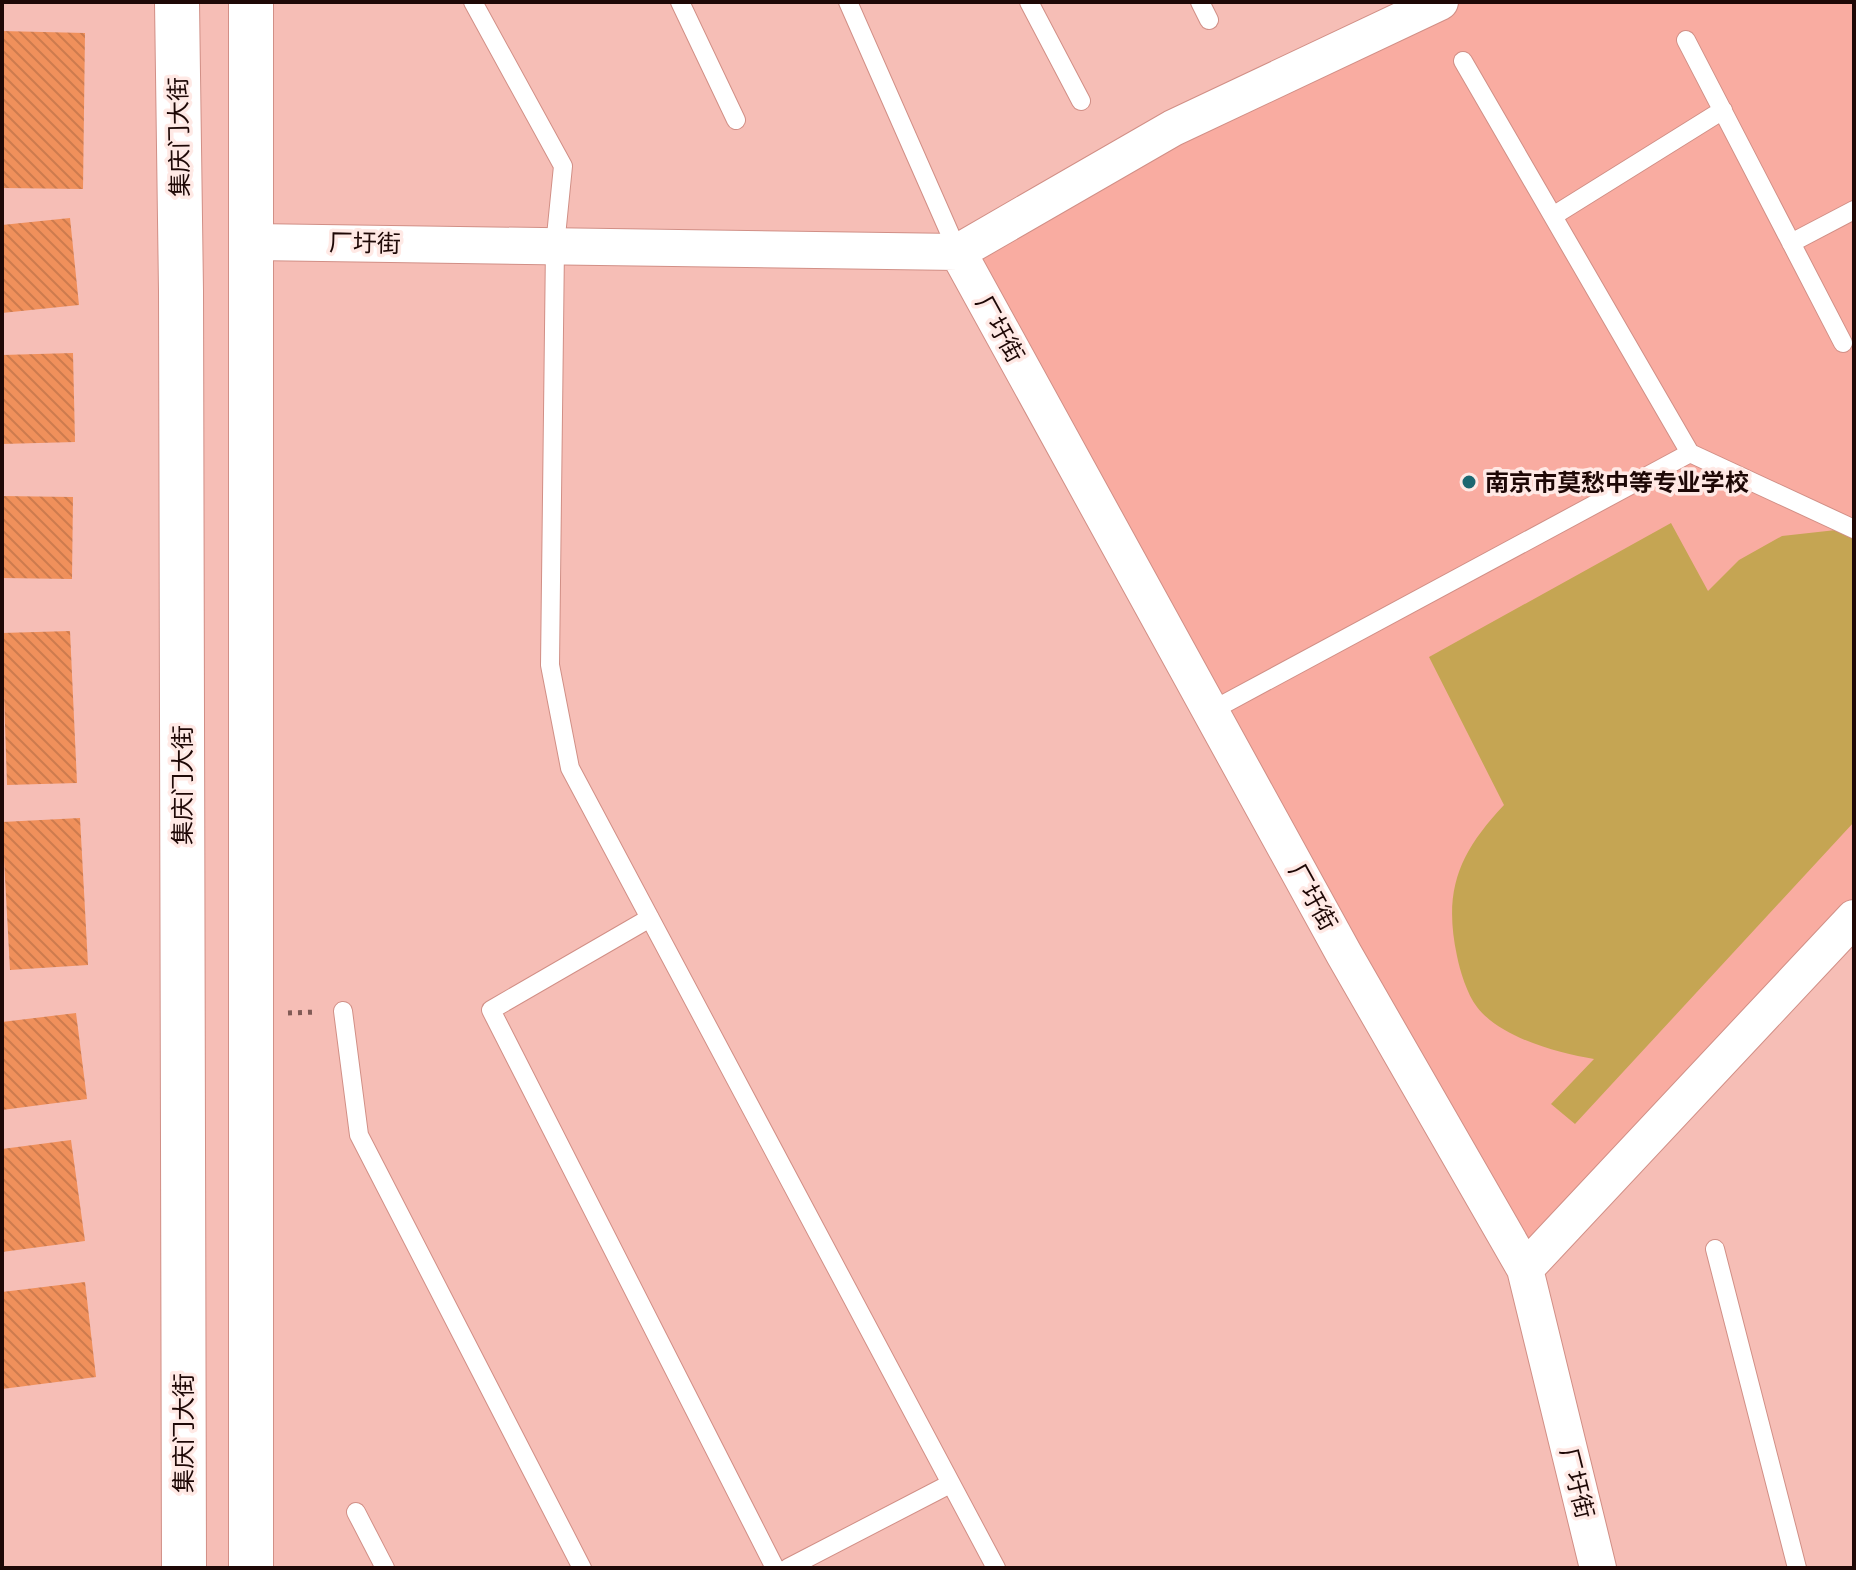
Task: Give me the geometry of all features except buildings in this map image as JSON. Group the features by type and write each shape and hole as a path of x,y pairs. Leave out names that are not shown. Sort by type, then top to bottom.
{"main road":[{"name":"集庆门大街","path":"177,2 181,291 184,1568"},
{"path":"251,2 251,1568"}],"street":[{"path":"958,252 1173,128 1440,2"},
{"name":"厂圩街","path":"252,242 958,252 1344,954 1525,1269 1598,1568"},
{"path":"1525,1269 1854,918"}],"lane":[{"path":"473,2 563,166 555,246 550,665 570,768 996,1568"},
{"path":"680,2 736,120"},
{"path":"848,2 958,252"},
{"path":"1029,2 1081,101"},
{"path":"1200,2 1209,20"},
{"path":"1686,40 1843,343"},
{"path":"1463,61 1690,453 1854,529"},
{"path":"1553,216 1723,110"},
{"path":"1791,243 1854,210"},
{"path":"1211,711 1690,453"},
{"path":"650,918 491,1010 775,1568"},
{"path":"343,1011 359,1135 582,1568"},
{"path":"1715,1249 1797,1568"},
{"path":"788,1568 950,1484"},
{"path":"356,1512 385,1568"}],"path":[{"path":"251,1014 343,1011"}],"shaded area":[{"name":"南京市莫愁中等专业学校","path":"1440,2 1854,2 1854,918 1525,1269 958,252"},
{"path":"1671,523 1708,591 1739,560 1782,536 1845,529 1854,533 1854,822 1575,1124 1551,1104 1594,1059 1547,1048 1500,1027 1477,1007 1462,975 1453,933 1452,911 1458,874 1476,840 1504,805 1429,657"}],"place":[{"name":"南京市莫愁中等专业学校","path":"1469,482"}]}
